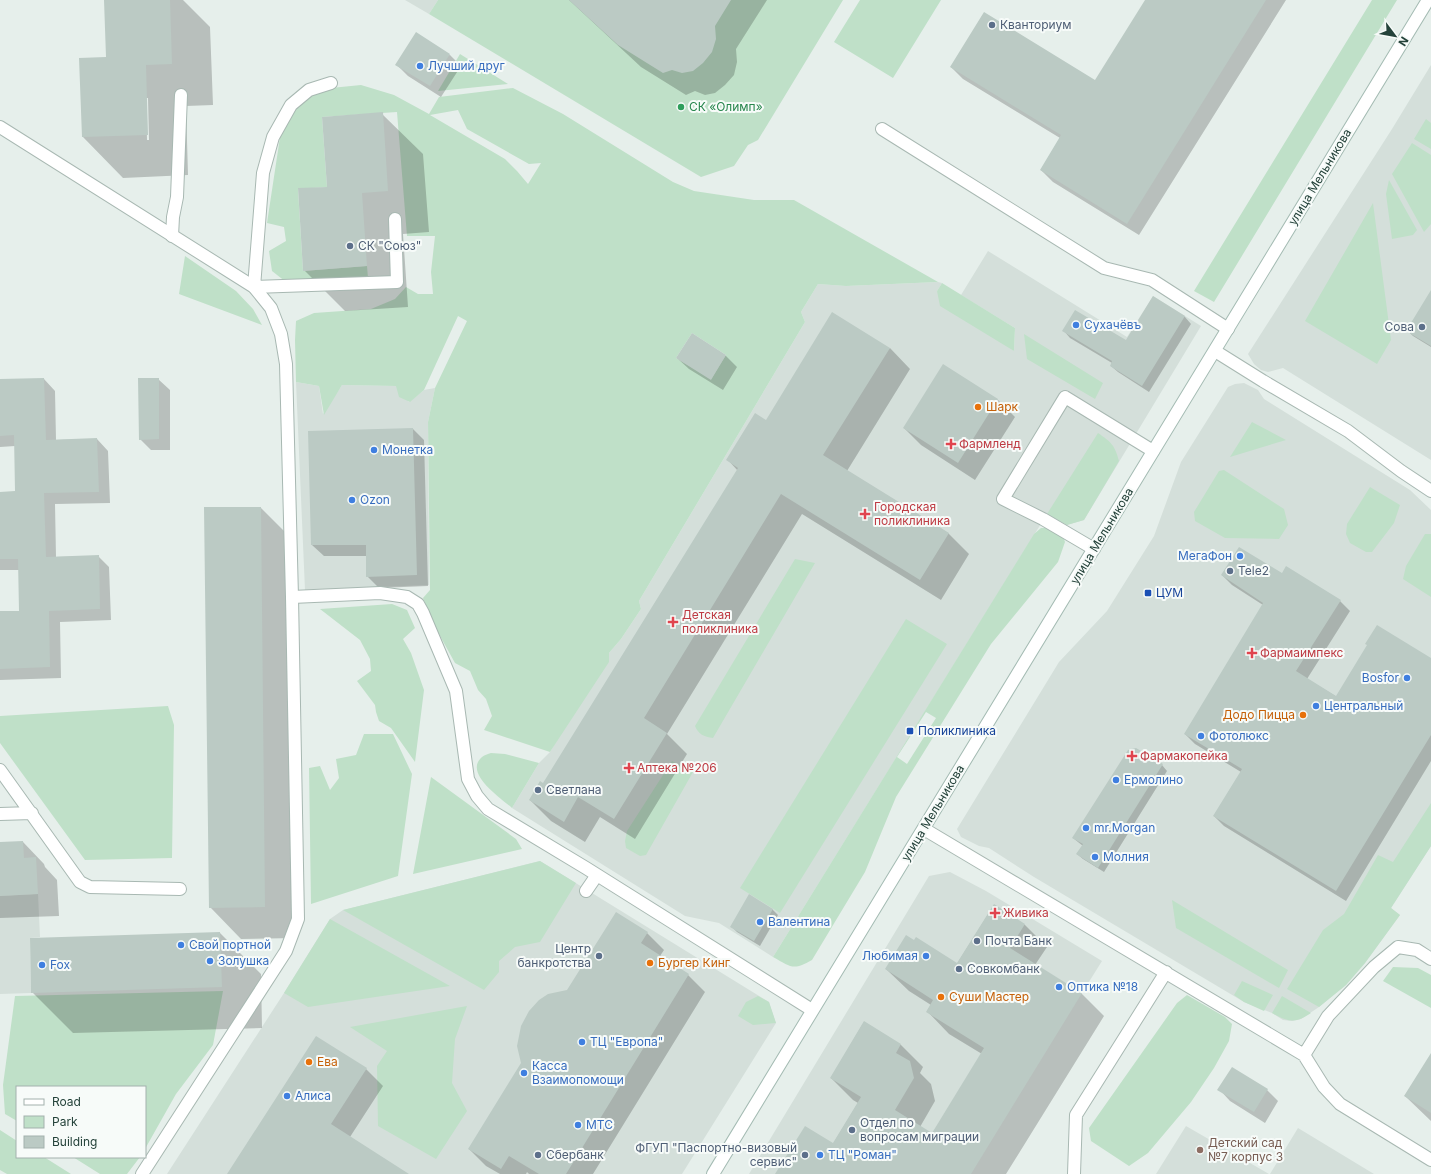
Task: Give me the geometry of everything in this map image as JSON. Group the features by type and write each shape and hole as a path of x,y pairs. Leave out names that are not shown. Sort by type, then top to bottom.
{"main road":[{"name":"улица Мельникова","path":"713,1174 1427,2"},
{"path":"254,287 263,173 273,137 290,105 310,90 331,83"},
{"path":"172,236 173,217 177,197 181,95"},
{"path":"0,127 254,287 271,308 281,334 286,364 298,919 286,951 142,1174"},
{"path":"882,128 1104,268 1152,280 1228,329"},
{"path":"254,287 397,282 395,219"},
{"path":"1215,351 1263,381 1348,430 1401,471 1431,491"},
{"path":"1094,549 1043,519 1003,499 1065,397 1153,451"},
{"path":"292,597 380,593 407,597 418,604 456,691 468,779 477,796 488,809 597,875 812,1010"},
{"path":"0,770 80,882 90,887 180,889"},
{"path":"0,814 32,813"},
{"path":"924,829 1304,1055 1324,1088 1340,1104 1431,1160"},
{"path":"586,891 597,875"},
{"path":"1304,1055 1328,1016 1374,966 1398,947 1417,950 1431,958"},
{"path":"1074,1174 1076,1115 1166,972"}],"shaded area":[{"path":"405,0 438,0 429,14"},
{"path":"1431,65 1431,460 1283,368 1268,372 1261,370 1254,364 1248,354 1392,129"},
{"path":"988,251 1127,337 1153,296 1201,326 1084,520 1067,525 1047,514 773,957 719,923 685,916 512,808 539,763 550,752 609,653 621,639 641,609 639,601 805,322 801,312 818,284 846,286 942,283 937,291 1014,351 1015,328 961,295"},
{"path":"296,382 319,386 323,414 342,385 397,386 409,402 424,390 435,388 428,422 429,585 305,590"},
{"path":"1244,383 1258,390 1264,399 1410,490 1431,510 1431,846 1391,908 1400,915 1365,963 1346,985 1319,1007 1301,1019 1292,1021 1283,1020 1272,1013 1244,1002 1034,877 989,848 979,846 961,837 957,829 1059,662 1107,611 1154,536 1181,462 1228,387 1235,384"},
{"path":"540,861 769,1002 776,1023 682,1174 167,1174 330,919 343,910"},
{"path":"950,872 986,891 1102,961 1082,993 1036,965 907,1174 749,1174 929,876"},
{"path":"38,894 40,937 30,938 31,993 0,994 0,896"},
{"name":"Детский сад №7 корпус 3","path":"1186,1126 1269,1174 1156,1174"},
{"name":"Детский сад №7 корпус 3","path":"1298,1128 1374,1174 1270,1174"}],"green space":[{"name":"СК «Олимп»","path":"438,0 843,0 758,140 748,145 734,166 701,177 429,14"},
{"path":"860,0 941,0 893,78 834,42"},
{"path":"1372,0 1397,0 1214,302 1194,291"},
{"path":"460,54 508,84 438,91"},
{"path":"361,85 394,95 429,114 439,97 513,88 563,114 673,182 694,191 754,200 794,200 938,282 846,286 818,284 801,312 805,322 639,601 641,609 621,639 609,653 609,662 550,752 484,730 492,716 486,699 478,690 470,671 455,663 434,625 423,598 430,590 428,422 435,388 467,321 458,316 424,390 410,402 399,397 396,386 342,385 324,415 319,386 296,382 296,321 314,313 371,309 395,299 406,287 418,294 433,294 431,272 435,236 407,236 397,112 322,117 327,187 298,189 303,271 367,266 368,278 286,282 272,271 269,251 286,241 284,227 267,223 282,124 303,96 331,88","holes":["458,110 467,129 529,164 541,163 528,184 505,159 430,115","692,333 726,355 711,379 676,358"]},
{"path":"1426,119 1431,123 1431,149 1414,139"},
{"path":"1412,143 1431,155 1431,224 1424,232 1392,174"},
{"path":"1389,180 1417,230 1413,235 1392,239 1386,194"},
{"path":"1373,203 1391,340 1377,364 1305,321"},
{"path":"185,256 236,291 253,309 262,325 179,294"},
{"path":"942,283 1015,328 1014,351 940,306 937,291"},
{"path":"1024,334 1103,383 1095,399 1027,359"},
{"path":"1252,422 1286,440 1230,457"},
{"path":"1098,433 1112,444 1119,461 1084,520 1067,525 1047,514"},
{"path":"1224,470 1284,509 1288,525 1279,539 1225,538 1195,521 1194,512 1219,471"},
{"path":"1370,487 1400,505 1394,523 1372,552 1366,552 1350,543 1346,534 1347,524"},
{"path":"1041,528 1051,528 1063,536 1065,542 1058,562 991,644 896,797 865,872 812,960 796,967 788,965 773,957 1034,534","holes":["926,712 936,718 907,764 897,757"]},
{"path":"1425,534 1431,534 1431,597 1403,579 1406,566"},
{"path":"795,559 815,563 713,738 702,735 695,726"},
{"path":"392,604 407,610 415,628 403,639 411,653 424,690 415,762 391,728 379,721 375,705 357,681 371,671 370,659 360,640 320,609"},
{"path":"906,619 947,644 780,913 740,888"},
{"path":"168,706 174,725 172,858 85,860 0,743 0,716"},
{"path":"364,734 393,734 412,774 398,876 311,904 309,768 320,766 330,790 339,778 336,759 356,755"},
{"path":"491,753 505,754 539,763 512,808 493,792 480,778 477,770 477,763 482,757"},
{"path":"672,761 693,772 646,855 640,856 626,848 625,841 627,831"},
{"path":"431,777 516,839 522,849 413,874"},
{"path":"1431,803 1431,846 1391,908 1400,915 1365,963 1346,985 1319,1007 1287,989 1323,930 1344,914 1378,855 1393,862"},
{"path":"540,861 576,883 540,942 515,947 499,961 499,972 484,990 343,910"},
{"path":"1172,900 1288,970 1279,988 1176,928"},
{"path":"330,919 450,986 308,1007 284,993"},
{"path":"1393,967 1418,968 1431,975 1431,1008 1383,981"},
{"path":"1242,981 1273,995 1264,1011 1244,1002 1234,995"},
{"path":"223,991 213,1045 176,1094 146,1147 146,1086 16,1086 16,1120 5,1114 3,1085 15,996"},
{"path":"1187,995 1225,1017 1232,1024 1229,1041 1214,1068 1191,1102 1148,1153 1129,1166 1091,1141 1089,1128 1177,1003"},
{"path":"758,996 769,1002 776,1023 753,1025 738,1016 746,1002"},
{"path":"1282,996 1311,1013 1300,1019 1287,1020 1272,1013"},
{"path":"467,1006 455,1039 452,1083 467,1111 436,1159 378,1126 377,1066 387,1051 350,1027"},
{"path":"0,1130 16,1140 16,1158 46,1158 71,1174 7,1174 0,1170"},
{"path":"75,1158 139,1158 127,1174 100,1174"}],"building":[{"path":"104,0 170,0 172,64 146,65 148,135 82,137 79,58 106,57"},
{"path":"569,0 731,0 715,26 716,39 712,52 703,63 693,71 682,73 672,70 663,73 618,45"},
{"path":"1145,0 1266,0 1127,224 1040,170 1061,135 950,67 984,12 1095,80"},
{"path":"416,32 450,54 430,86 395,65"},
{"path":"383,112 388,191 362,193 367,266 303,271 298,188 327,187 322,117"},
{"path":"1431,290 1431,346 1406,331"},
{"path":"1153,296 1185,316 1142,386 1110,366 1112,361 1062,331 1075,310 1126,340"},
{"path":"832,312 890,348 823,455 949,533 920,580 781,494 644,718 667,733 614,819 578,797 564,822 529,800 540,781 543,783 738,468 726,460 755,413 766,420"},
{"path":"692,333 726,355 711,380 676,358"},
{"path":"943,364 998,399 958,463 903,428"},
{"path":"44,378 46,440 97,438 99,492 44,493 46,557 99,555 100,609 49,611 50,667 0,669 0,611 19,611 18,559 0,559 0,492 15,491 14,435 0,436 0,379"},
{"path":"138,378 159,378 159,439 139,440"},
{"path":"413,428 417,575 366,577 366,545 311,545 308,431"},
{"path":"204,507 261,507 265,907 209,908"},
{"name":"Центральный","path":"1239,547 1282,573 1286,566 1341,600 1296,671 1336,696 1367,645 1365,644 1377,625 1431,658 1431,735 1336,891 1213,816 1242,769 1184,734 1263,603 1221,575"},
{"path":"1136,748 1163,764 1098,868 1076,854 1083,844 1072,838 1128,750"},
{"path":"23,841 24,858 36,857 38,894 0,896 0,842"},
{"path":"749,894 773,909 754,941 730,927"},
{"path":"994,904 1025,924 1010,948 1082,993 971,1174 775,1174 805,1126 833,1143 861,1097 830,1078 864,1021 901,1044 896,1053 910,1061 914,1078 895,1110 932,1133 984,1048 926,1012 933,1000 885,969 906,935 914,940 916,937 957,963"},
{"name":"ТЦ \"Европа\"","path":"616,912 648,932 641,943 689,974 566,1174 539,1174 509,1156 501,1169 468,1149 521,1063 517,1046 521,1026 529,1011 539,1000 548,994 567,990"},
{"path":"220,932 222,987 31,993 30,938"},
{"path":"316,1036 367,1068 331,1124 409,1174 227,1174"},
{"path":"1431,1053 1431,1113 1404,1096"},
{"path":"1232,1067 1268,1089 1254,1112 1217,1090"}],"place":[{"name":"Кванториум","path":"992,25"},
{"name":"Лучший друг","path":"420,66"},
{"name":"СК «Олимп»","path":"681,107"},
{"name":"СК \"Союз\"","path":"350,246"},
{"name":"Сухачёвъ","path":"1076,325"},
{"name":"Сова","path":"1422,327"},
{"name":"Шарк","path":"978,407"},
{"name":"Фармленд","path":"951,444"},
{"name":"Монетка","path":"374,450"},
{"name":"Ozon","path":"352,500"},
{"name":"Городская поликлиника","path":"865,514"},
{"name":"МегаФон","path":"1240,556"},
{"name":"Tele2","path":"1230,571"},
{"name":"ЦУМ","path":"1148,593"},
{"name":"Детская поликлиника","path":"673,622"},
{"name":"Фармаимпекс","path":"1252,653"},
{"name":"Bosfor","path":"1407,678"},
{"name":"Центральный","path":"1316,706"},
{"name":"Додо Пицца","path":"1303,715"},
{"name":"Поликлиника","path":"910,731"},
{"name":"Фотолюкс","path":"1201,736"},
{"name":"Фармакопейка","path":"1132,756"},
{"name":"Аптека №206","path":"629,768"},
{"name":"Ермолино","path":"1116,780"},
{"name":"Светлана","path":"538,790"},
{"name":"mr.Morgan","path":"1086,828"},
{"name":"Молния","path":"1095,857"},
{"name":"Живика","path":"995,913"},
{"name":"Валентина","path":"760,922"},
{"name":"Почта Банк","path":"977,941"},
{"name":"Свой портной","path":"181,945"},
{"name":"Центр банкротства","path":"599,956"},
{"name":"Любимая","path":"926,956"},
{"name":"Золушка","path":"210,961"},
{"name":"Бургер Кинг","path":"650,963"},
{"name":"Fox","path":"42,965"},
{"name":"Совкомбанк","path":"959,969"},
{"name":"Оптика №18","path":"1059,987"},
{"name":"Суши Мастер","path":"941,997"},
{"name":"ТЦ \"Европа\"","path":"582,1042"},
{"name":"Ева","path":"309,1062"},
{"name":"Касса Взаимопомощи","path":"524,1073"},
{"name":"Алиса","path":"287,1096"},
{"name":"МТС","path":"578,1125"},
{"name":"Отдел по вопросам миграции","path":"852,1130"},
{"name":"Детский сад №7 корпус 3","path":"1200,1150"},
{"name":"Сбербанк","path":"538,1155"},
{"name":"ФГУП \"Паспортно-визовый сервис\"","path":"805,1155"},
{"name":"ТЦ \"Роман\"","path":"820,1155"}]}
